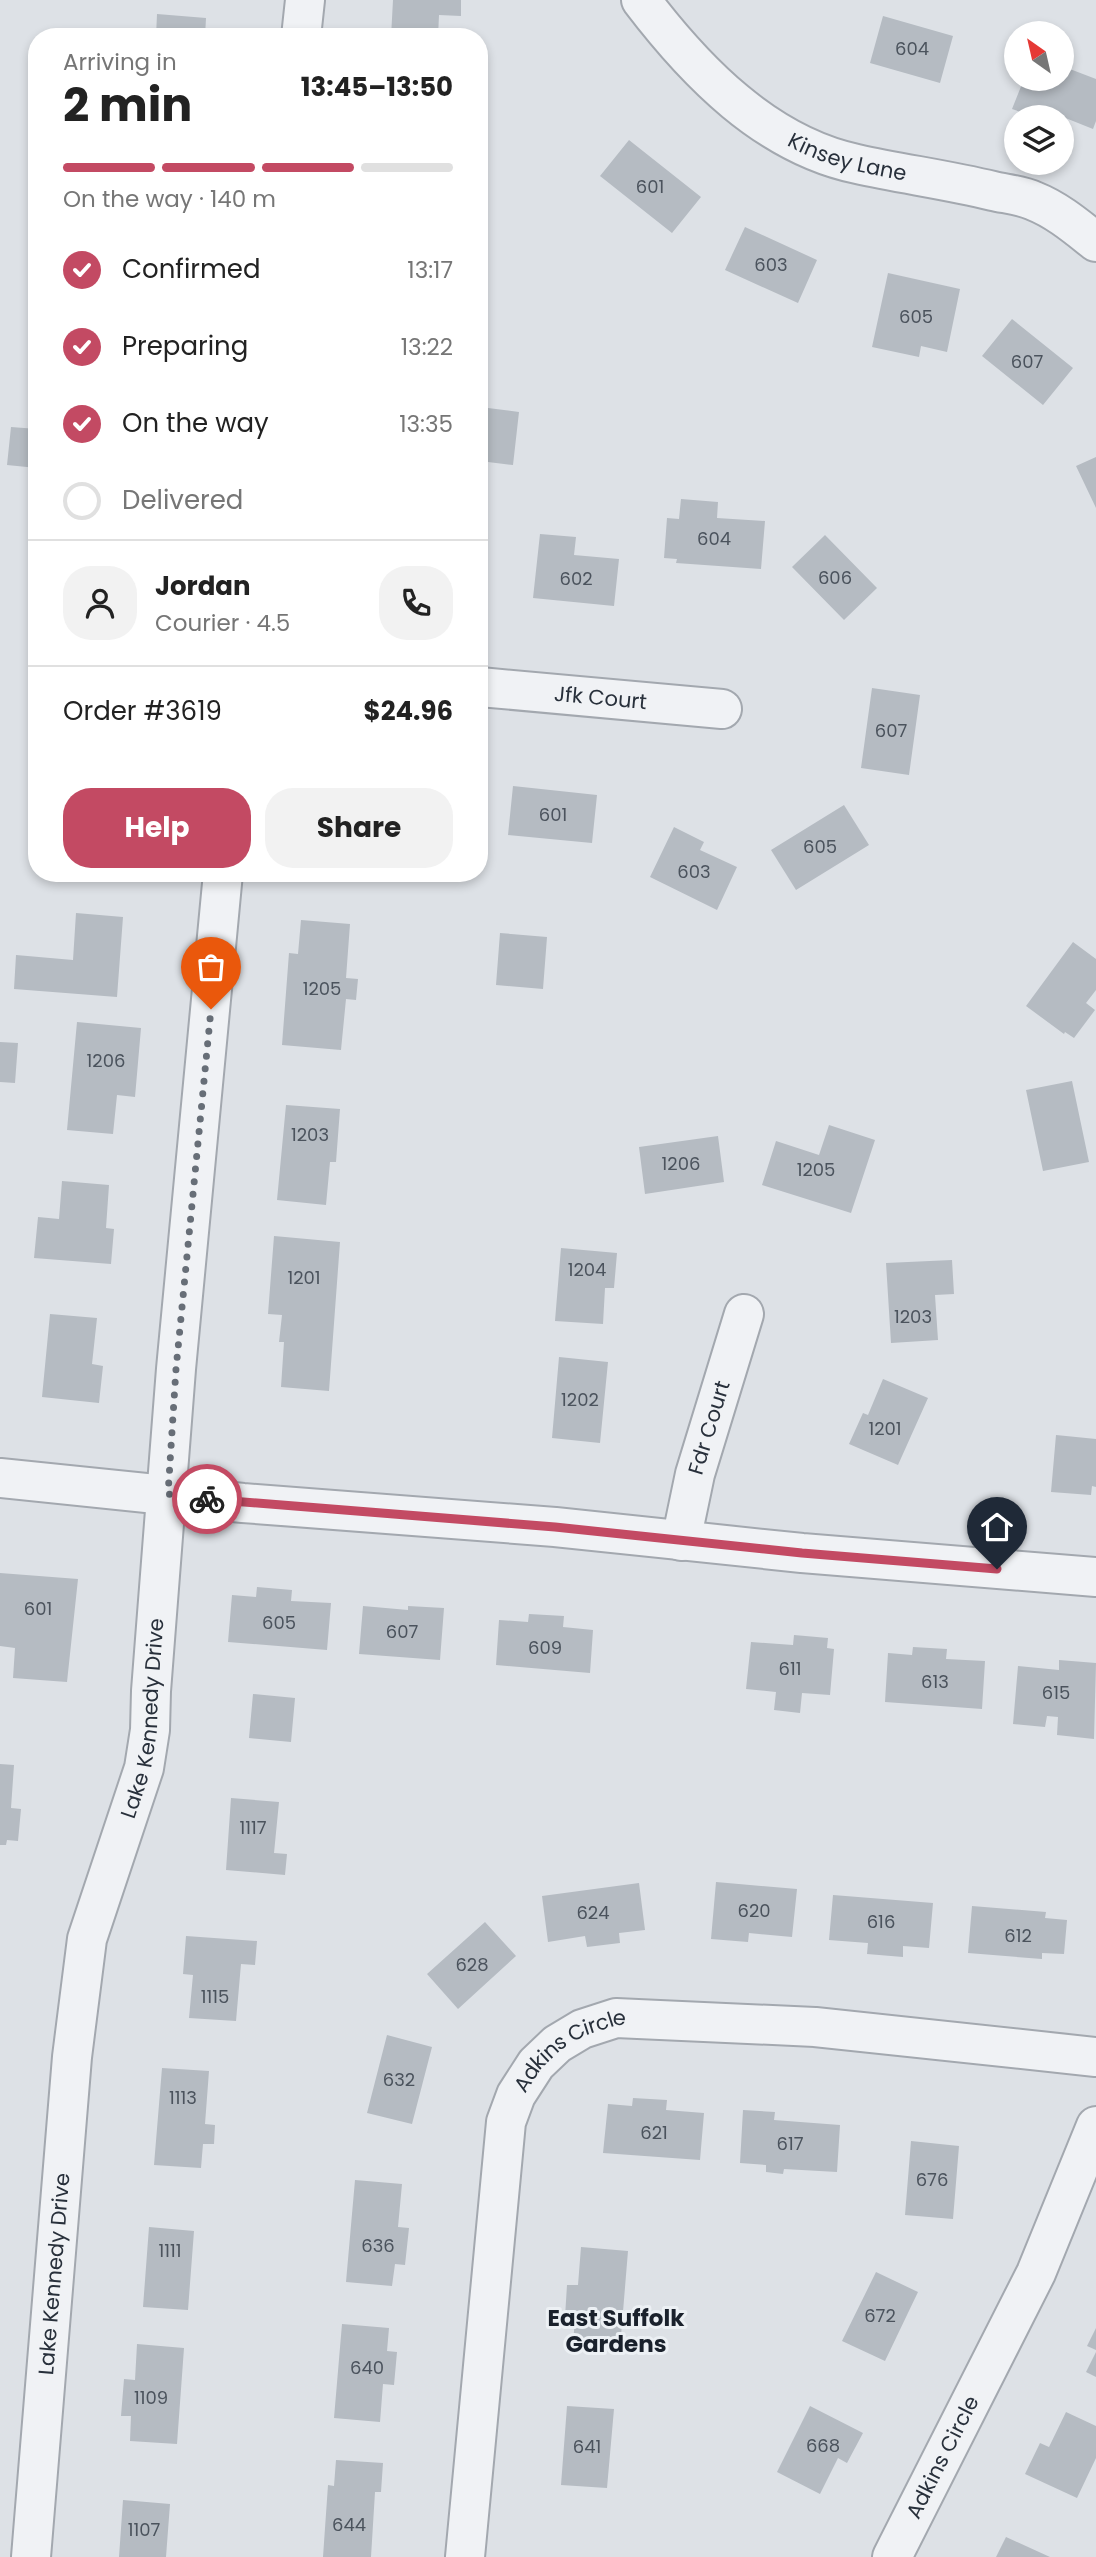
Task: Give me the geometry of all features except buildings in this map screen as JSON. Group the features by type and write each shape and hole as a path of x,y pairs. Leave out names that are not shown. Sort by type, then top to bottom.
{"street":[{"path":"302,28 305,0"},
{"name":"Kinsey Lane","path":"641,0 671,40 727,94 760,120 805,147 855,164 949,180 1034,200 1071,222 1096,242"},
{"name":"Jfk Court","path":"488,688 722,709"},
{"name":"Lake Kennedy Drive","path":"31,2557 72,2057 87,1939 144,1768 150,1730 176,1369 192,1226 222,882"},
{"name":"Fdr Court","path":"681,1541 695,1474 744,1314"},
{"path":"0,1478 243,1503 555,1527 802,1553 1096,1577"},
{"name":"Adkins Circle","path":"464,2557 506,2122 516,2095 536,2064 557,2044 582,2029 616,2018 815,2027 1096,2057"},
{"name":"Adkins Circle","path":"892,2557 1036,2273 1096,2126"}],"way so far":[{"path":"207,1499 168,1494 176,1369 211,1009"}],"district":[{"name":"East Suffolk Gardens","path":"616,2331"}],"route":[{"path":"207,1499 555,1527 802,1553 997,1569"}]}
